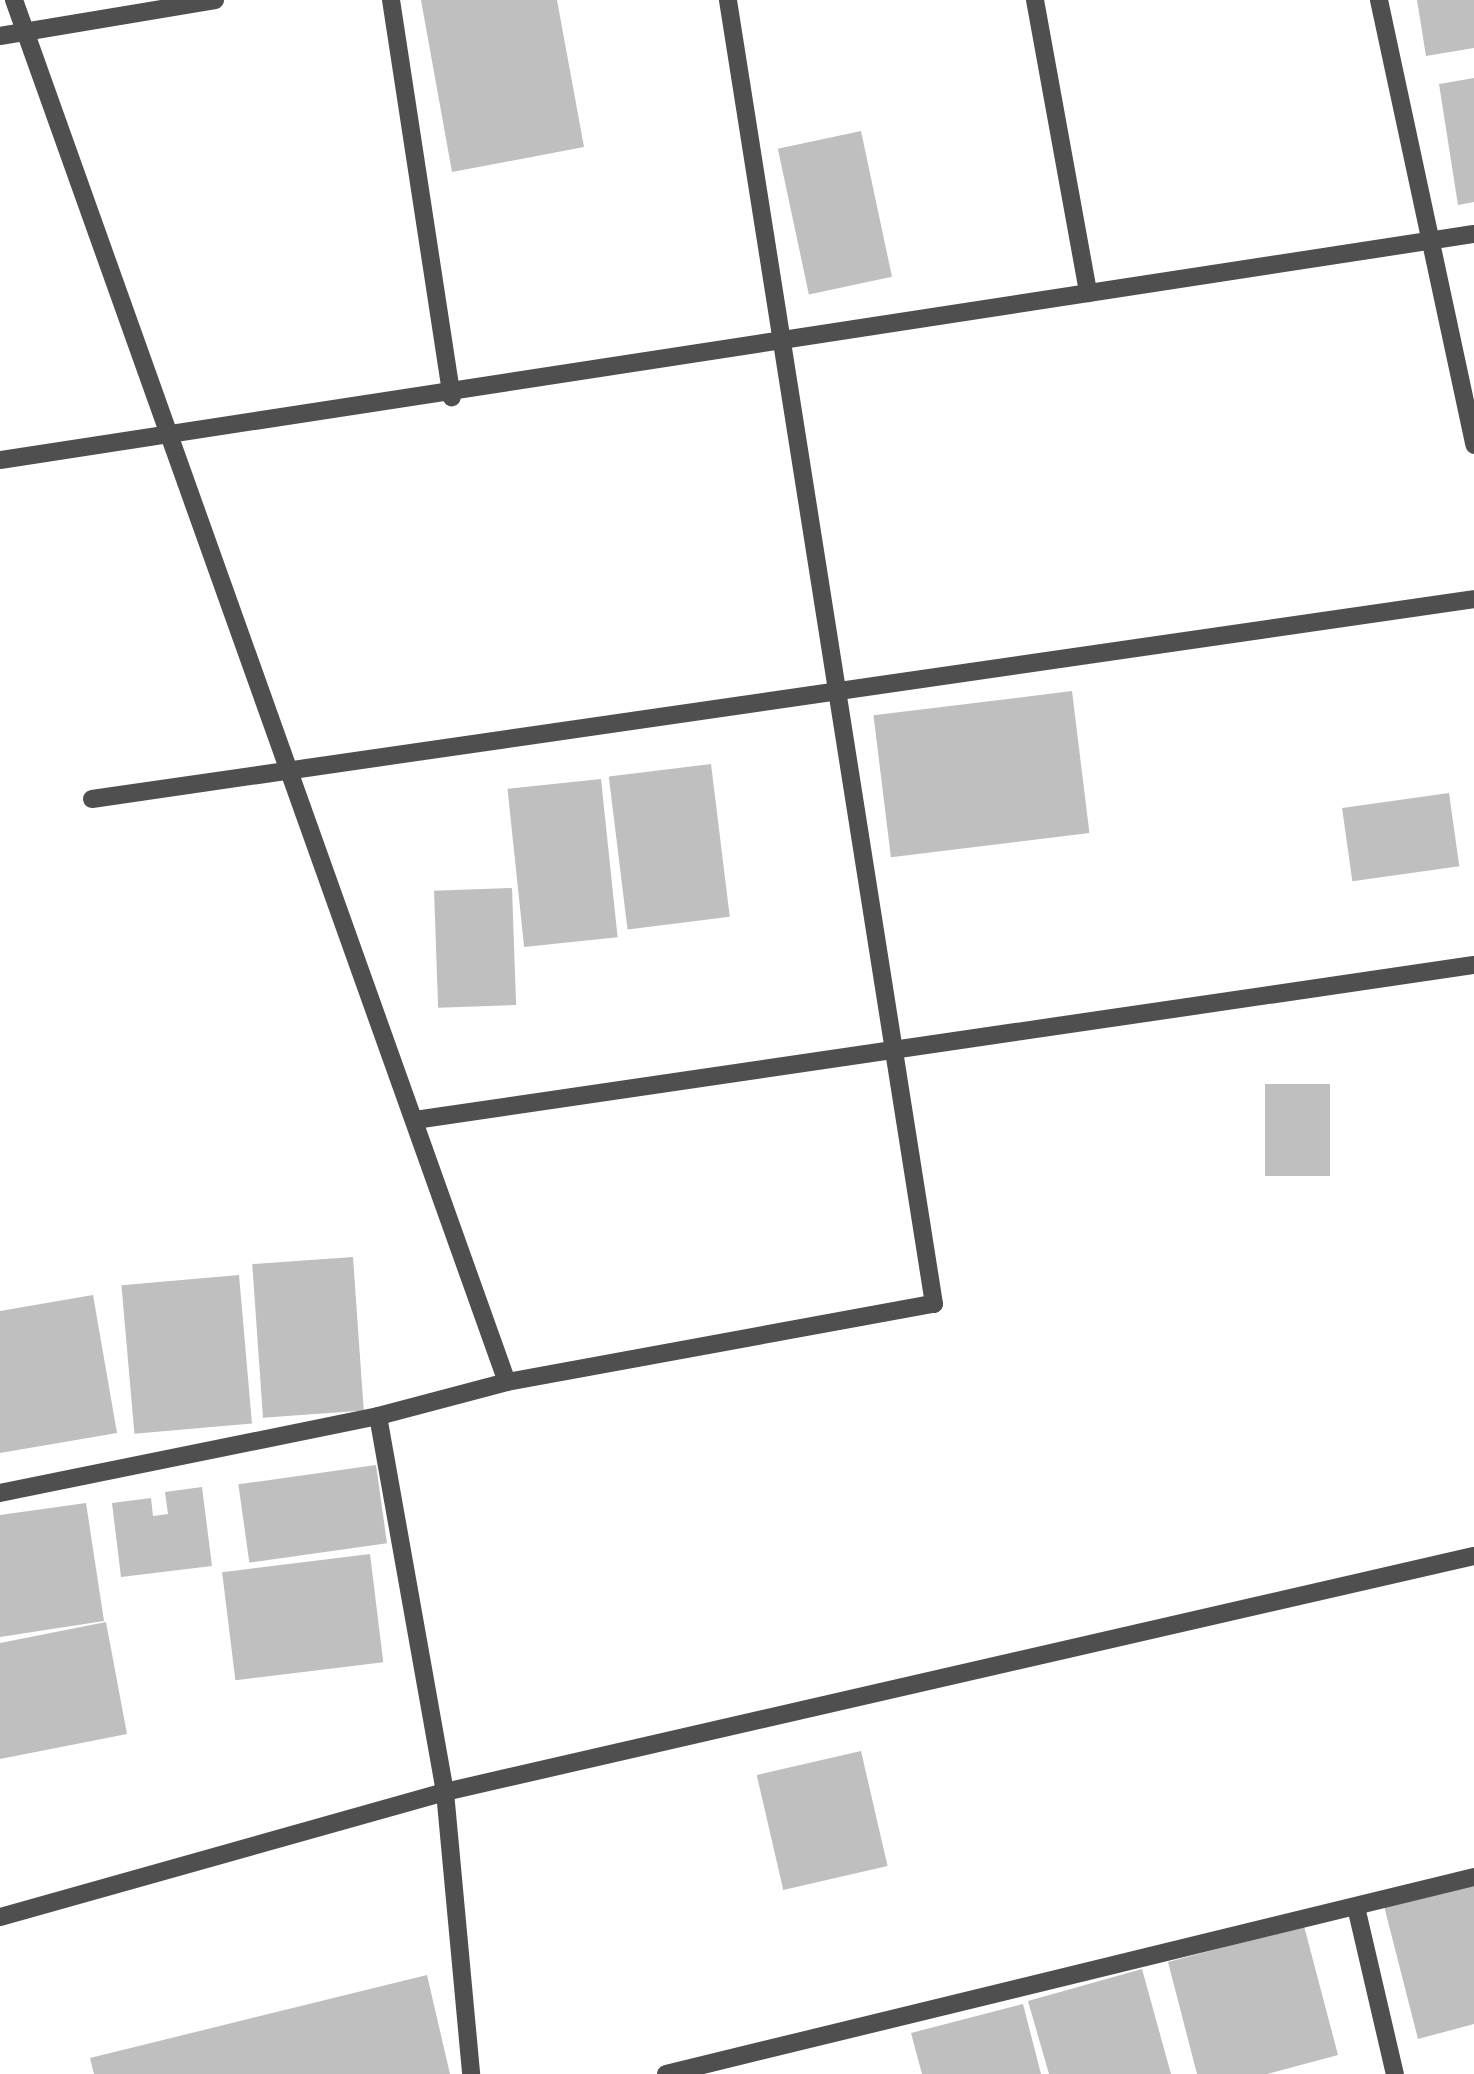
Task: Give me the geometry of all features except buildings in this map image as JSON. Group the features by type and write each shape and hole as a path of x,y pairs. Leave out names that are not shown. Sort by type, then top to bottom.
{"street":[{"path":"15,0 508,1382"},
{"path":"0,36 215,0"},
{"path":"391,0 452,394"},
{"path":"0,1493 378,1416 508,1382 934,1304 729,0"},
{"path":"1035,0 1088,293"},
{"path":"1379,0 1474,444"},
{"path":"0,460 452,394 782,340 1474,234"},
{"path":"92,799 1474,600"},
{"path":"415,1121 1474,965"},
{"path":"378,1416 445,1792 471,2074"},
{"path":"0,1917 445,1792 1474,1556"},
{"path":"666,2074 1474,1877"},
{"path":"1356,1907 1395,2074"}]}
